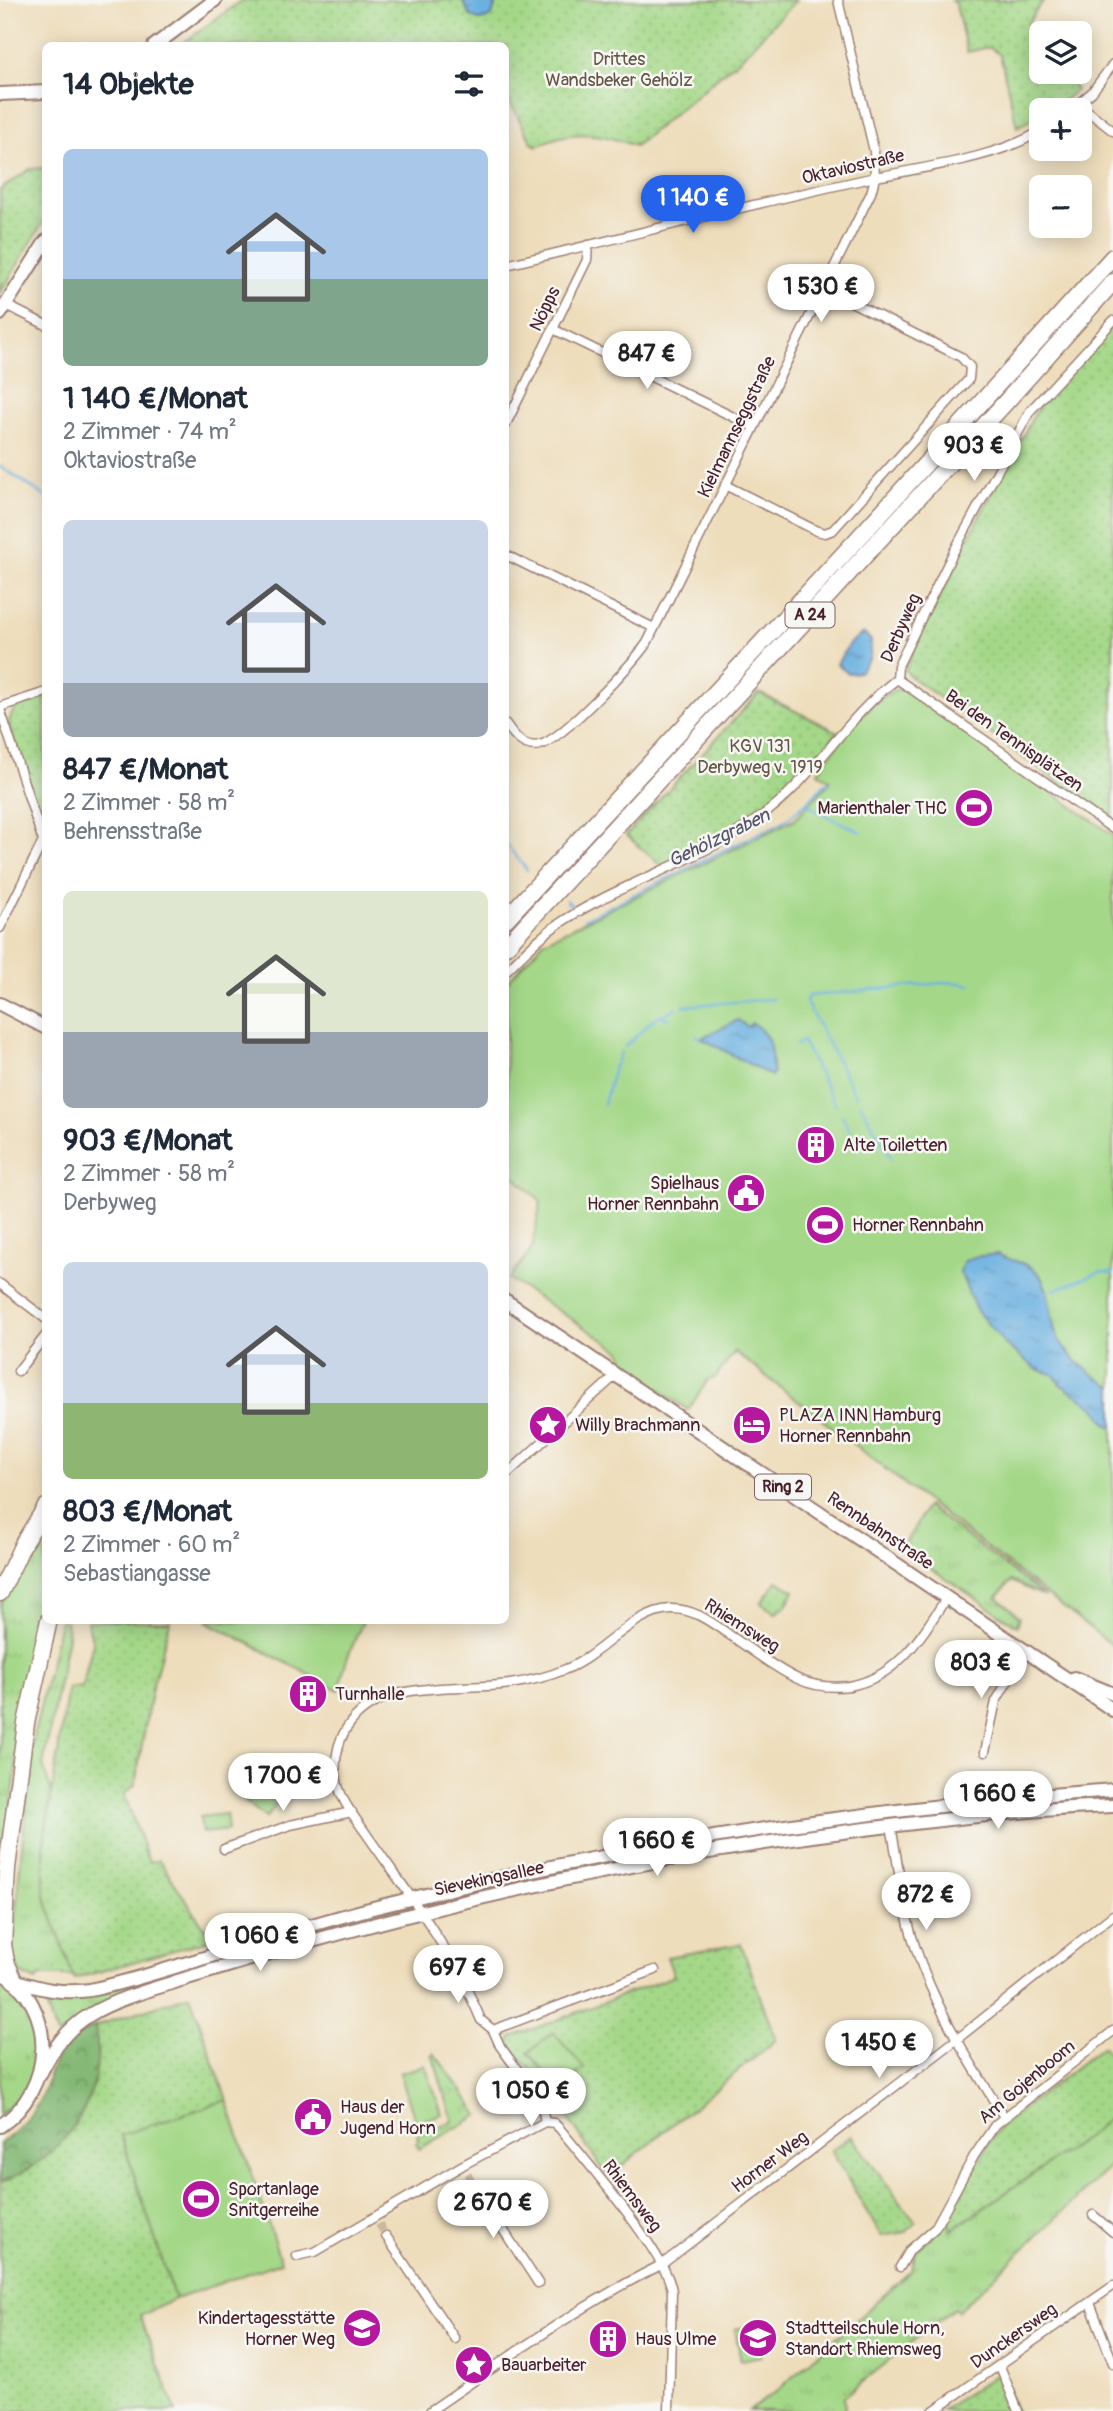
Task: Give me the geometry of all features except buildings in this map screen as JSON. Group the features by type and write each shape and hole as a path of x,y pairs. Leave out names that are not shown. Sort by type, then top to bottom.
{"highway":[{"name":"A 24","path":"509,916 1113,257"},
{"name":"A 24","path":"509,943 1113,282"},
{"path":"0,1593 42,1514"},
{"path":"7,1976 3,1945 7,1868 26,1723 48,1624"}],"main road":[{"path":"159,42 215,0"},
{"path":"0,94 42,92"},
{"path":"3,309 42,247"},
{"path":"0,1004 42,1025"},
{"name":"Rennbahnstraße","path":"509,1303 1113,1710"},
{"name":"Rennbahnstraße","path":"1061,1673 1113,1694"},
{"name":"Sievekingsallee","path":"7,1976 56,1992 90,1990 411,1899 638,1849 889,1812 1113,1790"},
{"name":"Sievekingsallee","path":"0,2126 24,2104 52,2051 78,2023 106,2006 133,1995 263,1955 420,1911 687,1856 781,1840 891,1826 1113,1806"},
{"path":"889,1812 891,1826"},
{"name":"Sievekingsallee","path":"7,1976 29,2003 38,2022 42,2050 39,2076"}],"street":[{"name":"Kielmannseggstraße","path":"509,728 522,743 532,745 546,742 624,671 647,643 871,193 875,178 874,150 838,0"},
{"path":"1084,98 1113,65"},
{"path":"1092,114 1113,131"},
{"name":"Oktaviostraße","path":"509,264 1000,149 1029,136"},
{"name":"Nöpps","path":"509,418 587,260 588,245"},
{"path":"725,485 817,531 825,533 833,530 969,379 970,368 961,357 823,288"},
{"path":"3,309 42,324"},
{"name":"Derbyweg","path":"509,968 543,935 563,921 689,858 760,818 788,794 869,701 897,679 898,666 953,553 1030,411 1113,321"},
{"path":"553,328 754,427"},
{"path":"509,556 654,628"},
{"name":"Bei den Tennisplätzen","path":"897,679 1113,829"},
{"path":"42,693 0,708 42,835"},
{"path":"0,928 42,845"},
{"path":"0,1284 42,1316"},
{"path":"18,1371 42,1340"},
{"path":"509,1472 616,1375"},
{"name":"Rhiemsweg","path":"669,2411 671,2291 668,2276 650,2246 561,2129 554,2123 545,2122 541,2102 500,2046 493,2030 481,2020 431,1927 352,1812 340,1791 336,1774 340,1740 344,1730 359,1713 384,1698 401,1692 509,1684 550,1675 590,1657 642,1617 671,1609 703,1616 780,1669 805,1682 839,1687 860,1684 883,1674 904,1658 947,1597"},
{"path":"985,1752 996,1701 1026,1650"},
{"path":"224,1849 290,1825 352,1812"},
{"path":"891,1826 901,1895 915,1947 936,2001 956,2040 1004,2117"},
{"name":"Horner Weg","path":"430,2411 565,2321 661,2265 956,2040 1113,1915"},
{"path":"493,2030 655,1970"},
{"name":"Am Gojenboom","path":"900,2267 910,2250 935,2228 987,2135 1004,2117 1113,2031"},
{"path":"297,2256 315,2252 376,2220 545,2122"},
{"path":"474,2185 538,2283"},
{"path":"1093,2215 1113,2232"},
{"path":"386,2236 455,2339"},
{"name":"Dunckersweg","path":"933,2411 1113,2286"},
{"path":"1090,2303 1113,2362"},
{"path":"1000,2366 1018,2411"}],"green space":[{"name":"Drittes Wandsbeker Gehölz","path":"242,0 463,0 470,16 495,7 497,0 796,0 742,57 635,146 586,134 561,136 537,146 532,143 509,101 509,42 184,42"},
{"path":"951,0 1044,0 1027,24 1029,84 1071,84 1076,90 1066,98 1029,98 1029,120 1017,127 1000,55 990,47 967,52 956,5"},
{"path":"42,168 42,224 0,294 0,190 30,169"},
{"path":"1113,324 1113,821 911,677 905,670 978,519 1039,406"},
{"name":"Horner Rennbahn","path":"903,688 1113,835 1113,1646 735,1352 716,1377 708,1380 688,1410 631,1370 621,1351 509,1279 532,1249 541,1201 509,1172 509,980 544,941 795,819 831,781 818,772 835,749 867,710 891,692"},
{"name":"KGV 131 Derbyweg v. 1919","path":"759,693 838,732 785,792 752,820 663,867 626,835"},
{"path":"42,698 42,824 8,723 15,708"},
{"path":"927,1506 1046,1597 1011,1581 997,1597 1020,1617 1017,1626 902,1549"},
{"path":"42,1522 42,1619 22,1716 0,1909 0,1606"},
{"path":"777,1581 794,1591 785,1607 776,1613 761,1603"},
{"path":"59,1624 66,1624 68,1636 43,1765 51,1791 44,1843 44,1893 73,1976 40,1976 36,1981 21,1974 11,1956 33,1739"},
{"path":"88,1624 169,1624 151,1692 135,1785 124,1794 149,1862 159,1860 212,1939 74,1979 44,1893 44,1843 68,1688 82,1687 93,1643"},
{"path":"212,1624 361,1624 346,1661 339,1690"},
{"path":"257,1785 278,1802 266,1818 245,1801"},
{"path":"1113,1795 1113,1801 909,1819 909,1817"},
{"path":"226,1814 228,1830 202,1833 200,1817"},
{"path":"860,1820 861,1826 497,1889 500,1882 633,1855"},
{"path":"343,1920 346,1925 174,1977 57,2036 42,1995 64,1997"},
{"path":"741,1944 776,2040 608,2177 555,2099 509,2043 512,2037 674,1976 667,1957"},
{"path":"0,1979 16,1994 27,2011 37,2048 35,2066 28,2084 17,2101 0,2116"},
{"path":"190,1995 227,2100 121,2136 175,2299 140,2316 176,2411 0,2411 0,2183 44,2158 77,2122 95,2077 95,2026"},
{"path":"95,2026 95,2077 77,2122 44,2158 0,2183 0,2143 15,2132 33,2112 60,2052 72,2040"},
{"path":"553,2032 584,2068 559,2089 528,2053"},
{"path":"1103,2046 1113,2059 1113,2115 1081,2141 951,2230 947,2216 1000,2127"},
{"path":"434,2053 479,2115 419,2149 416,2144 417,2135 453,2121 432,2054"},
{"path":"425,2065 442,2114 416,2123 400,2073"},
{"name":"Sportanlage Snitgerreihe","path":"227,2100 281,2262 175,2299 121,2135"},
{"path":"1113,2115 1113,2164 958,2311 954,2308 844,2397 845,2411 749,2411 777,2391 912,2270 915,2252 930,2239 947,2216 952,2230 1081,2141"},
{"path":"851,2136 916,2223 906,2232 881,2236 831,2150"},
{"path":"756,2325 761,2356 741,2360 735,2329"},
{"path":"1000,2372 1016,2411 941,2411"}],"water":[{"path":"463,0 497,0 492,15 481,20 470,15"},
{"path":"863,633 871,640 870,658 859,672 848,673 837,664 849,644"},
{"path":"738,1020 748,1027 752,1023 768,1039 772,1058 771,1076 701,1038"},
{"path":"998,1254 1028,1266 1041,1278 1047,1292 1055,1330 1064,1347 1079,1363 1113,1388 1113,1428 1096,1408 1060,1384 1053,1374 1036,1369 1005,1344 976,1310 960,1272 963,1262 974,1257"}],"waterway":[{"name":"Gehölzgraben","path":"0,466 42,494"},
{"path":"806,803 829,781"},
{"name":"Gehölzgraben","path":"584,919 786,820 806,803 861,832"},
{"name":"Gehölzgraben","path":"509,848 527,870"},
{"name":"Gehölzgraben","path":"566,900 572,906"},
{"path":"856,1096 806,1002 808,996 952,982 971,985"},
{"path":"683,1006 773,999"},
{"path":"625,1047 654,1019 676,1008"},
{"path":"660,1015 669,1019"},
{"path":"696,1035 701,1038"},
{"path":"796,1045 802,1041 836,1106"},
{"path":"604,1104 621,1052"},
{"path":"860,1103 891,1158"},
{"path":"842,1115 850,1131"},
{"path":"1054,1290 1100,1272 1113,1273"}],"tunnel":[{"path":"467,2174 474,2185"},
{"path":"379,2224 386,2236"}],"place":[{"name":"Marienthaler THC","path":"974,808"},
{"name":"Alte Toiletten","path":"816,1145"},
{"name":"Spielhaus Horner Rennbahn","path":"746,1193"},
{"name":"Horner Rennbahn","path":"825,1225"},
{"name":"Willy Brachmann","path":"548,1425"},
{"name":"PLAZA INN Hamburg Horner Rennbahn","path":"752,1425"},
{"name":"Turnhalle","path":"308,1694"},
{"name":"Haus der Jugend Horn","path":"313,2117"},
{"name":"Sportanlage Snitgerreihe","path":"201,2199"},
{"name":"Kindertagesstätte Horner Weg","path":"362,2328"},
{"name":"Stadtteilschule Horn, Standort Rhiemsweg","path":"758,2338"},
{"name":"Haus Ulme","path":"608,2339"},
{"name":"Bauarbeiter","path":"474,2365"}]}
